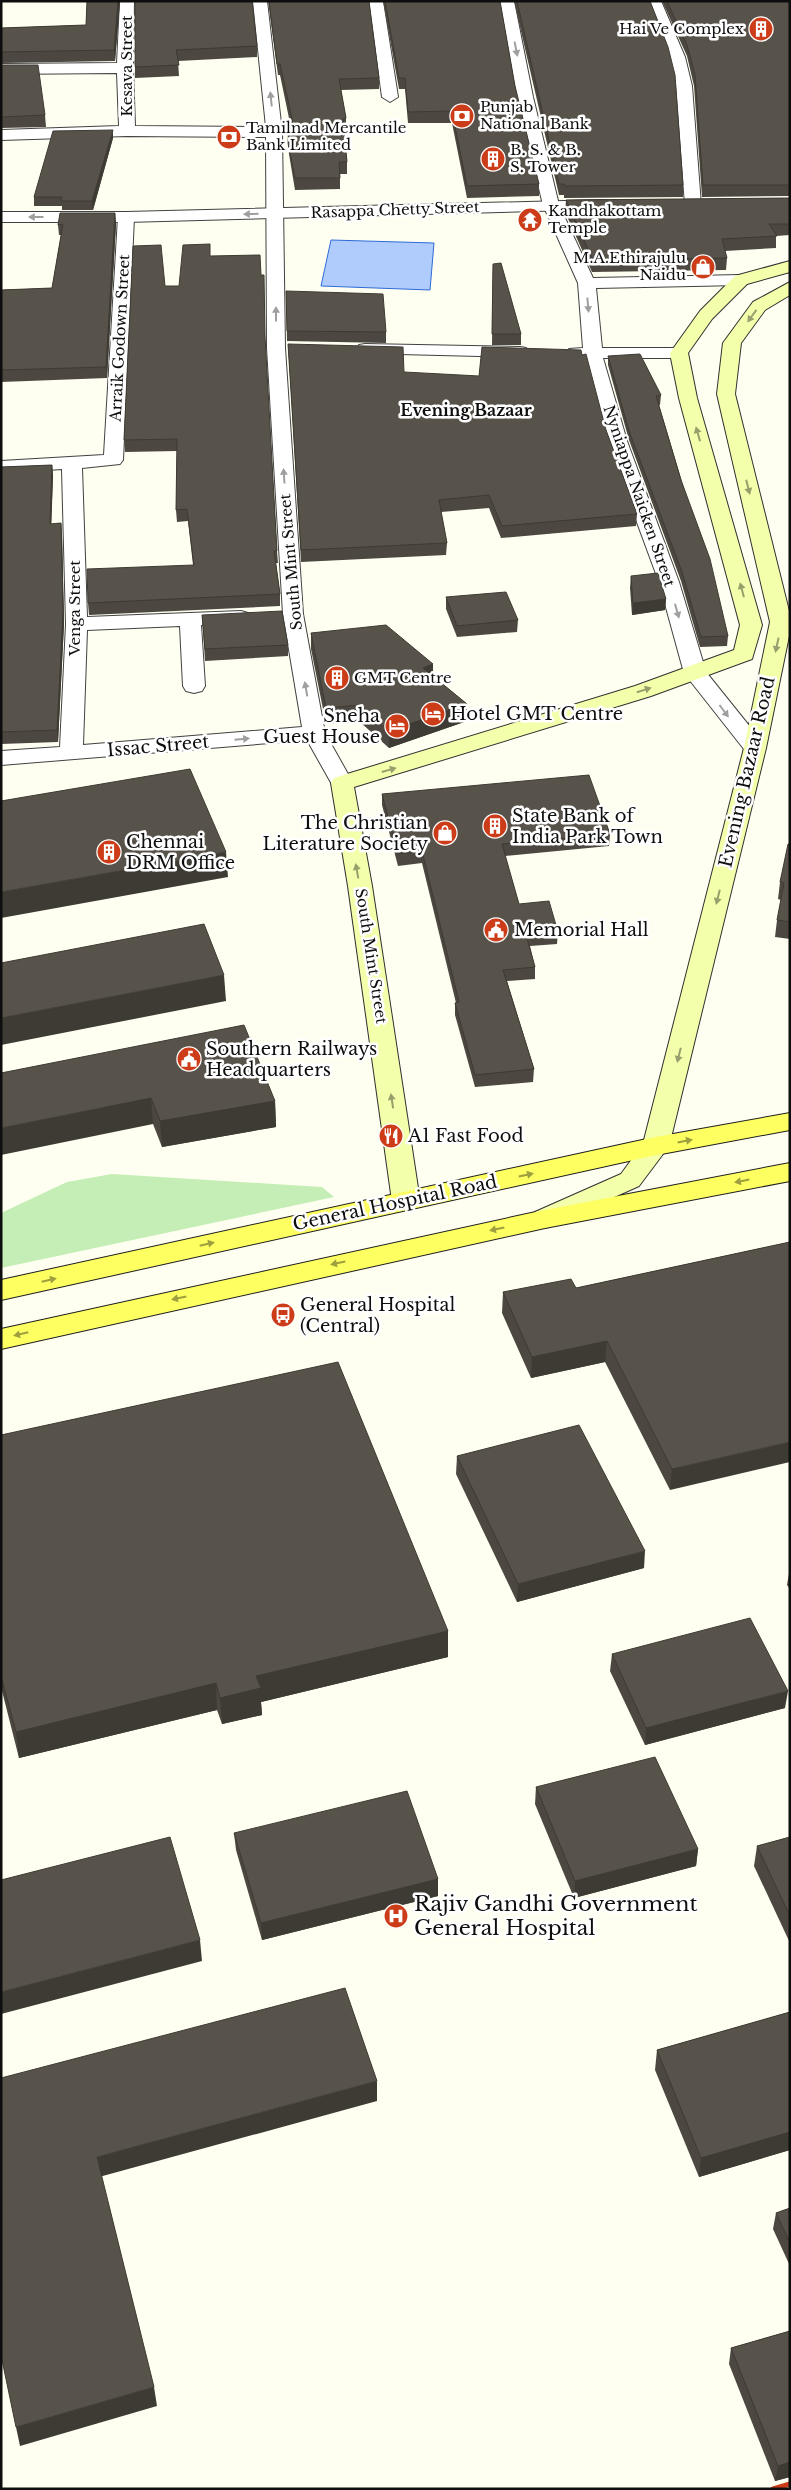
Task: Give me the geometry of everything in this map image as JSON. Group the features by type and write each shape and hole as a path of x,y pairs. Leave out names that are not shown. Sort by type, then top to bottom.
{"main road":[{"path":"679,353 706,315 741,280 790,266"},
{"name":"Evening Bazaar Road","path":"545,1218 630,1180 656,1146 755,748 781,622 726,394 732,343 760,306 790,287"},
{"name":"Evening Bazaar Road","path":"679,353 688,398 751,625 744,654 695,673"},
{"path":"705,458 741,457"},
{"path":"342,783 388,771 695,673"},
{"name":"South Mint Street","path":"342,783 360,886 406,1201"},
{"name":"General Hospital Road","path":"1,1290 656,1146 790,1121"},
{"path":"1,1339 545,1218 790,1172"}],"street":[{"name":"Kesava Street","path":"127,1 125,68 127,131"},
{"name":"South Mint Street","path":"260,1 274,132 277,615 314,733 342,783"},
{"path":"376,1 390,98"},
{"name":"Nyniappa Naicken Street","path":"507,1 525,97 551,206 587,283 593,354 617,441 669,582 695,673"},
{"path":"654,1 677,57 684,86 693,204"},
{"path":"1,69 125,68"},
{"path":"1,135 127,131 274,132"},
{"path":"674,205 712,204"},
{"name":"Rasappa Chetty Street","path":"1,217 126,217 617,205"},
{"name":"Arraik Godown Street","path":"72,463 114,460 126,217"},
{"path":"587,283 741,280"},
{"path":"276,348 295,348"},
{"path":"352,349 534,353"},
{"path":"554,353 679,353"},
{"path":"1,467 72,463"},
{"name":"Venga Street","path":"71,754 78,624 72,463"},
{"path":"78,624 277,615"},
{"path":"190,620 194,686"},
{"path":"695,673 729,718 755,748"},
{"name":"Issac Street","path":"1,758 71,754 314,733"}],"green space":[{"path":"112,1174 322,1187 334,1197 1,1268 1,1213 67,1182"}],"water":[{"path":"331,240 434,243 430,290 321,286"}],"building":[{"path":"87,1 118,1 114,50 1,52 1,28 86,25"},
{"path":"135,1 252,1 257,46 176,50 179,65 135,67"},
{"path":"269,1 369,1 379,78 339,79 346,118 343,119 347,162 339,162 340,178 295,178 288,143 289,123 293,123 280,64 277,64"},
{"path":"385,1 500,1 515,86 539,184 467,186 452,111 408,112 405,78 399,78"},
{"path":"517,1 650,1 668,47 675,75 683,185 565,186 564,184 559,184"},
{"path":"667,1 790,1 790,185 703,185 695,75 687,45"},
{"path":"1,65 38,65 45,115 1,117"},
{"path":"113,130 92,201 61,201 62,197 34,197 53,131"},
{"path":"790,198 790,224 769,224 777,236 722,239 727,258 593,260 566,200"},
{"path":"60,213 115,213 106,367 1,370 1,290 52,288 63,224 58,225"},
{"path":"210,244 210,256 260,255 261,275 264,275 265,336 277,551 274,551 280,594 88,603 87,569 194,565 187,509 176,510 177,439 124,440 133,246 161,245 165,286 179,286 183,245"},
{"path":"501,263 521,334 492,334 493,264"},
{"path":"286,291 383,294 386,332 287,331"},
{"path":"288,344 403,347 404,372 479,376 482,347 581,350 582,355 586,354 606,430 637,514 502,526 489,495 439,500 447,543 301,550"},
{"path":"640,354 661,395 656,396 681,480 710,559 728,636 701,637 682,572 629,431 608,356"},
{"path":"52,465 50,524 61,523 63,612 57,730 1,732 1,467"},
{"path":"658,573 666,599 633,603 631,576"},
{"path":"506,592 518,620 457,626 446,597"},
{"path":"282,611 288,645 205,649 202,615"},
{"path":"386,625 433,664 423,668 467,704 389,731 360,705 326,708 311,633"},
{"name":"Chennai DRM Office","path":"190,769 226,852 1,892 1,801"},
{"path":"589,775 610,834 502,844 519,904 549,901 558,932 526,935 535,967 503,970 534,1069 475,1075 455,1003 459,1002 422,851 398,854 382,794"},
{"path":"788,844 790,844 790,922 777,920 784,883 780,882"},
{"path":"204,924 224,975 1,1018 1,963"},
{"path":"244,1025 275,1101 160,1121 151,1098 1,1128 1,1073"},
{"path":"790,1242 790,1442 672,1469 607,1341 532,1357 503,1292 571,1279 576,1288"},
{"path":"338,1362 448,1631 256,1676 261,1688 220,1698 216,1683 16,1732 1,1676 1,1435"},
{"path":"579,1425 645,1551 518,1584 457,1456"},
{"path":"750,1618 788,1691 646,1728 612,1654"},
{"path":"655,1757 698,1849 575,1881 536,1787"},
{"path":"407,1791 438,1879 261,1923 234,1833"},
{"path":"170,1837 200,1940 1,1992 1,1880"},
{"path":"790,1837 790,1916 757,1846"},
{"path":"345,1988 377,2081 97,2157 154,2387 16,2427 1,2355 1,2078"},
{"path":"790,2012 790,2132 701,2158 657,2050"},
{"path":"790,2208 790,2243 776,2213"},
{"path":"790,2331 790,2462 778,2466 731,2348"}],"railway":[{"path":"773,2489 790,2484"}],"place":[{"name":"Hai Ve Complex","path":"761,29"},
{"name":"Punjab National Bank","path":"462,116"},
{"name":"Tamilnad Mercantile Bank Limited","path":"229,137"},
{"name":"B. S. & B. S. Tower","path":"493,159"},
{"name":"Kandhakottam Temple","path":"530,220"},
{"name":"M.A.Ethirajulu Naidu","path":"703,267"},
{"name":"GMT Centre","path":"337,678"},
{"name":"Hotel GMT Centre","path":"433,714"},
{"name":"Sneha Guest House","path":"397,726"},
{"name":"State Bank of India Park Town","path":"495,826"},
{"name":"The Christian Literature Society","path":"445,833"},
{"name":"Chennai DRM Office","path":"109,852"},
{"name":"Memorial Hall","path":"496,930"},
{"name":"Southern Railways Headquarters","path":"189,1059"},
{"name":"A1 Fast Food","path":"391,1136"},
{"name":"General Hospital (Central)","path":"283,1315"},
{"name":"Rajiv Gandhi Government General Hospital","path":"396,1916"}],"district":[{"name":"Evening Bazaar","path":"466,410"}]}
